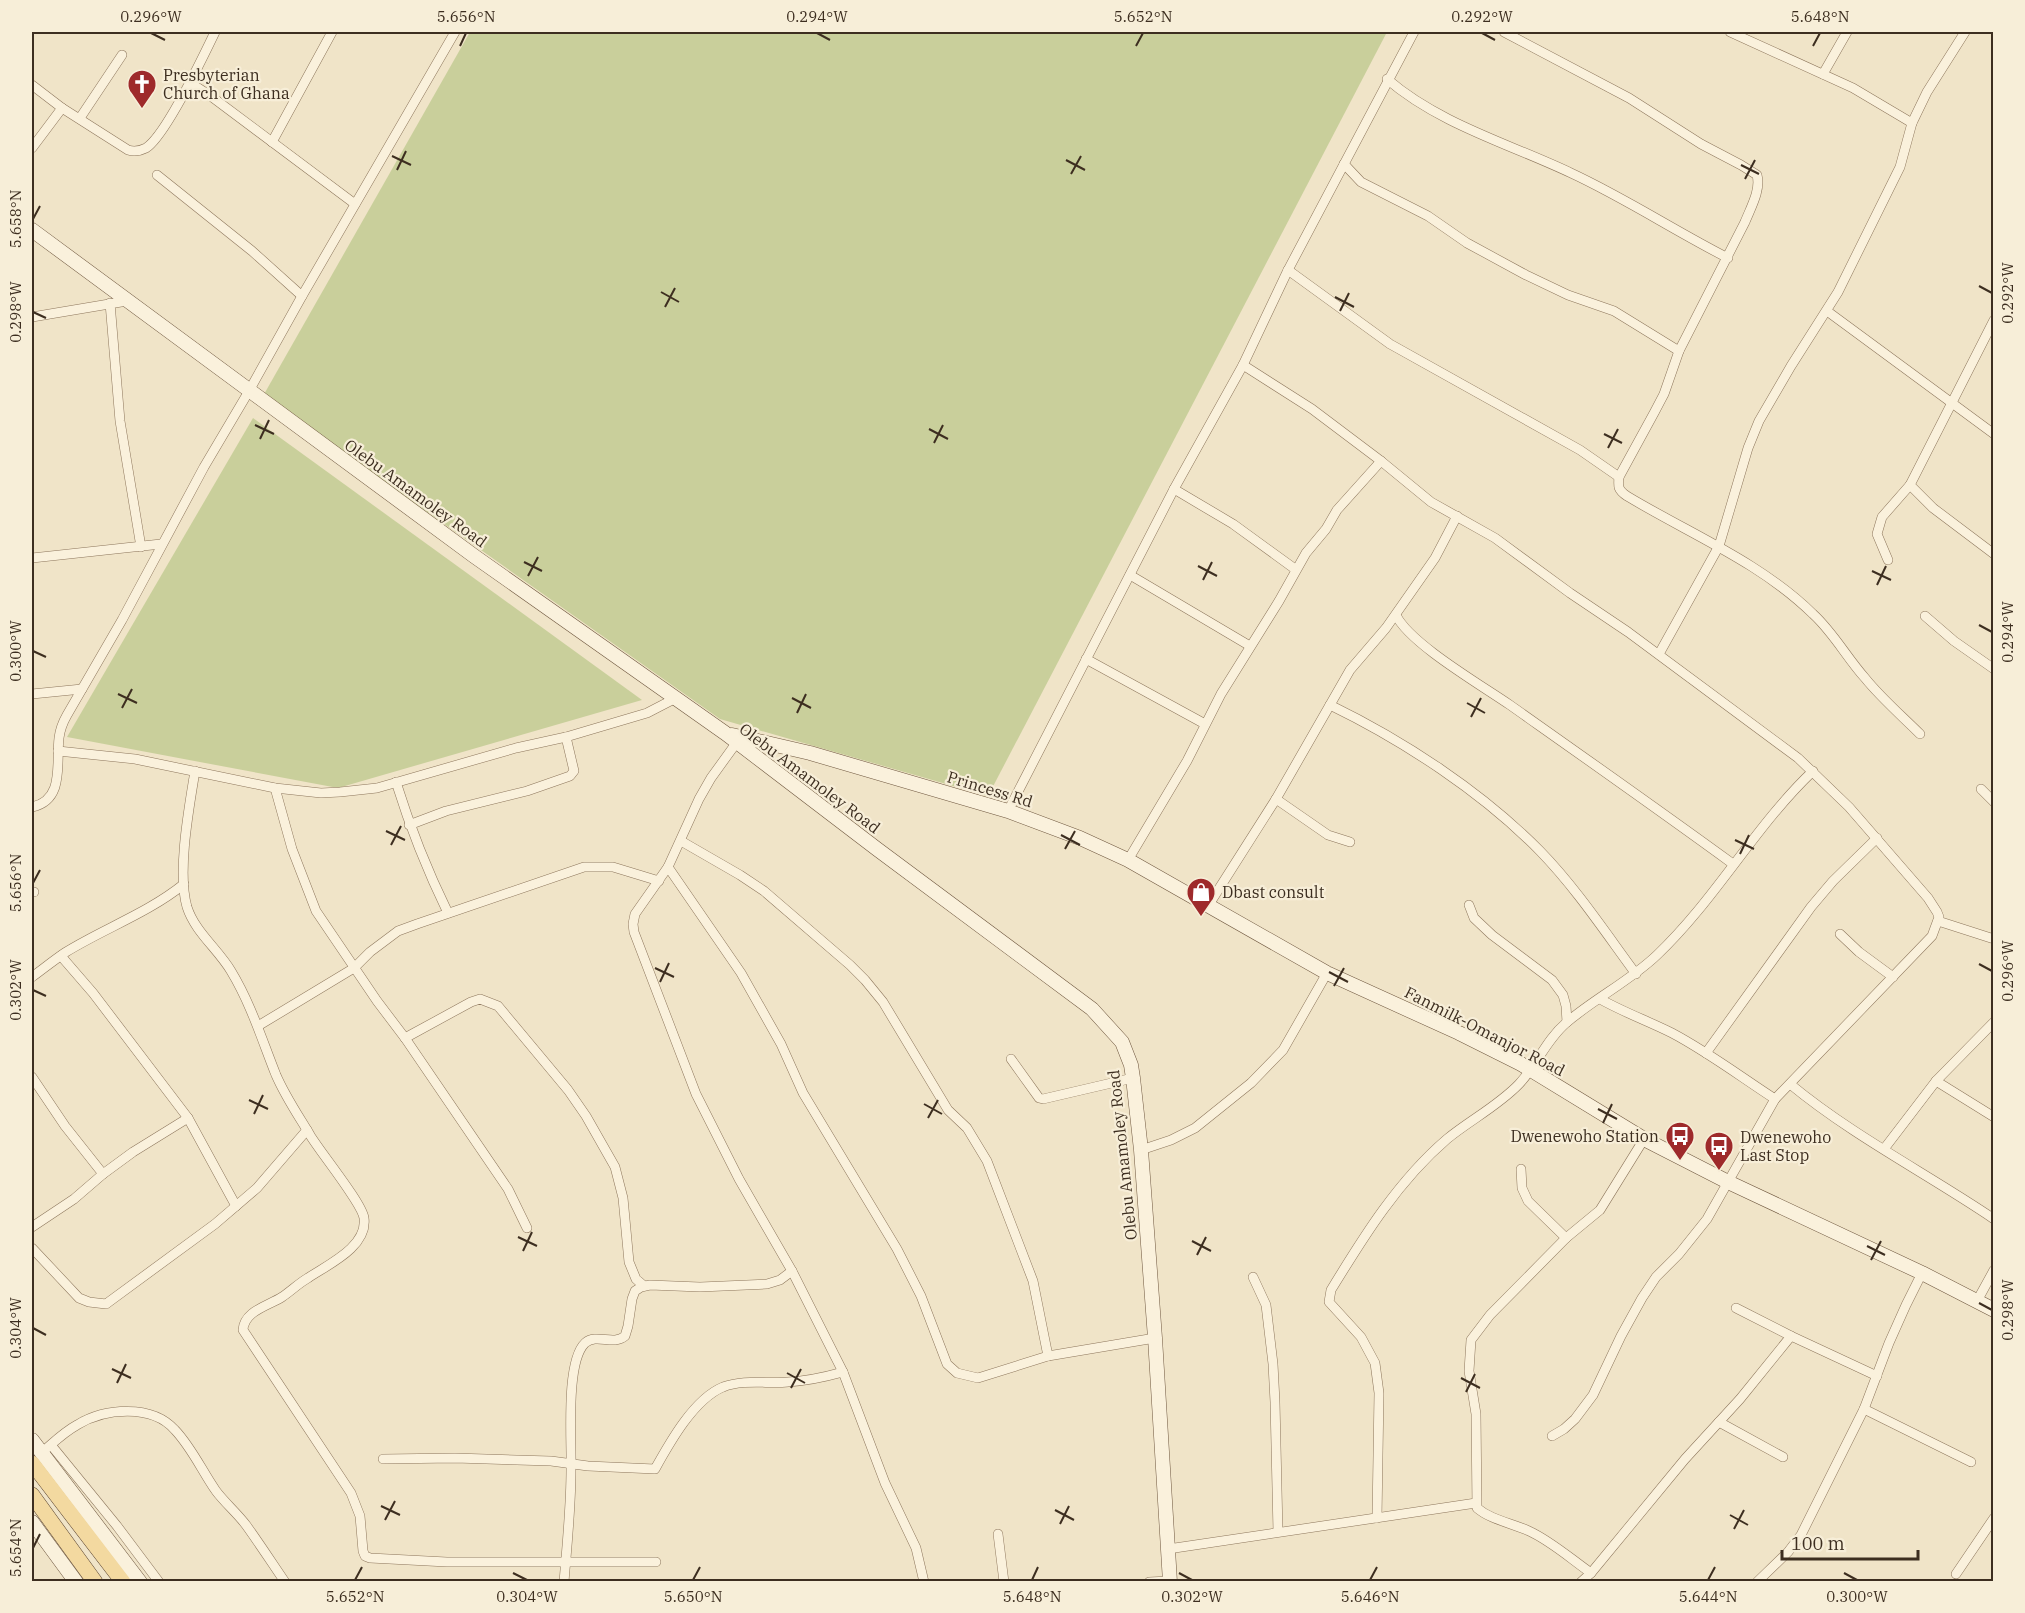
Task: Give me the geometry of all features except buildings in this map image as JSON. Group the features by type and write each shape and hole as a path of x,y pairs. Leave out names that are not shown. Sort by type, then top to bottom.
{"main road":[{"path":"41,1454 89,1538 132,1578"},
{"path":"32,1495 95,1581"},
{"path":"71,1549 89,1538"}],"street":[{"path":"32,85 62,108 128,150 136,151 145,148 160,133 215,32"},
{"path":"272,142 332,32"},
{"path":"32,807 44,803 53,793 58,772 60,729 122,620 204,467 455,32"},
{"path":"1008,811 1174,489 1243,364 1288,270 1414,32"},
{"path":"1504,32 1629,98 1669,125 1756,175 1759,182 1754,201 1728,258 1679,351 1664,394 1619,477 1618,486 1620,491 1645,507 1719,546 1767,576 1814,614 1866,680 1920,734"},
{"path":"1730,32 1823,74 1875,100 1912,123"},
{"path":"1823,74 1847,32"},
{"path":"1659,654 1719,546 1748,448 1760,421 1791,366 1827,311 1856,258 1900,167 1912,123 1965,32"},
{"path":"80,118 122,55"},
{"path":"1388,79 1403,93 1436,112 1579,177 1728,258"},
{"path":"189,82 355,204"},
{"path":"32,148 62,108"},
{"path":"1344,164 1361,182 1428,216 1467,243 1568,295 1614,311 1679,351"},
{"path":"157,175 252,251 302,296"},
{"name":"Olebu Amamoley Road","path":"32,230 474,556 725,733 1092,1009 1122,1042 1131,1065 1141,1150 1170,1581"},
{"path":"1288,270 1390,344 1580,450 1619,477"},
{"path":"32,317 127,301"},
{"path":"110,303 120,421 141,547"},
{"path":"1827,311 1994,434"},
{"path":"1888,560 1877,534 1882,517 1910,485 1994,320"},
{"path":"1243,364 1312,409 1431,502 1495,538 1659,654 1782,745 1813,771 1877,838 1928,898 1937,912 1938,921 1932,936 1775,1099 1707,1219 1679,1254 1656,1277 1642,1298 1593,1395 1575,1419 1564,1429 1551,1436"},
{"path":"1128,860 1187,761 1205,724 1278,602 1295,569 1326,529 1337,510 1381,461"},
{"path":"1910,485 1933,508 1994,554"},
{"path":"1174,489 1233,524 1295,569"},
{"path":"1208,906 1276,799 1350,670 1396,615 1435,558 1457,516"},
{"path":"32,558 161,544"},
{"path":"1130,575 1250,646"},
{"path":"1396,615 1404,629 1413,637 1733,864"},
{"path":"1925,616 1954,641 1994,669"},
{"path":"1086,659 1205,724"},
{"path":"32,694 82,689"},
{"path":"58,751 135,759 275,788 321,793 340,792 377,788 516,748 566,737 647,713 676,698"},
{"path":"1330,705 1376,728 1484,801 1539,850 1566,880 1636,974"},
{"name":"Princess Rd","path":"725,733 816,755 1008,811 1080,838 1128,860 1327,973"},
{"path":"409,825 446,811 527,791 570,776 574,771 566,737"},
{"path":"737,742 699,799 668,867 634,914 634,932 696,1094 739,1179 792,1271 843,1372 885,1483 916,1548 924,1581"},
{"path":"195,771 186,826 184,884 187,907 198,928 230,969 258,1026 277,1076 307,1130 364,1217 363,1232 350,1251 248,1317 243,1330 351,1493 360,1516 365,1556 381,1559 447,1562 656,1562"},
{"path":"1377,1518 1379,1403 1375,1362 1361,1337 1329,1302 1331,1290 1371,1227 1406,1179 1448,1139 1507,1094 1531,1070 1556,1033 1567,1022 1636,974 1658,954 1700,908 1733,864 1813,771"},
{"path":"396,782 409,825 428,873 448,913"},
{"path":"275,788 292,849 316,910 508,1189 527,1228"},
{"path":"1981,789 1994,802"},
{"path":"1276,799 1328,835 1350,842"},
{"path":"1706,1053 1811,907 1833,881 1877,838"},
{"path":"681,842 764,891 850,965 883,1002 948,1110 967,1128 987,1161 1033,1281 1048,1356"},
{"path":"258,1026 354,968 369,952 398,931 584,867 613,867 659,881"},
{"path":"668,867 741,973 780,1044 803,1093 902,1259 921,1296 947,1364 957,1373 978,1378 1048,1356 1155,1338"},
{"path":"32,977 61,956 166,898 184,884"},
{"path":"1469,905 1474,918 1492,935 1552,980 1563,995 1567,1022"},
{"path":"1938,921 1994,939"},
{"path":"1840,934 1893,977"},
{"path":"61,956 93,993 188,1118 236,1206"},
{"path":"1141,1150 1171,1140 1195,1128 1251,1083 1283,1050 1327,973"},
{"name":"Fanmilk-Omanjor Road","path":"1327,973 1459,1033 1531,1070 1644,1139 1728,1182 1923,1273 1994,1310"},
{"path":"405,1038 471,1002 480,999 498,1006 568,1090 586,1116 615,1167 623,1198 629,1262 636,1279 644,1286"},
{"path":"1600,999 1672,1033 1775,1099"},
{"path":"1884,1149 1936,1081 1994,1022"},
{"path":"1011,1059 1039,1098 1043,1099 1133,1078"},
{"path":"32,1077 65,1126 103,1174"},
{"path":"1936,1081 1994,1117"},
{"path":"1790,1084 1833,1117 1994,1219"},
{"path":"32,1227 74,1199 133,1152 188,1118"},
{"path":"32,1248 79,1298 106,1304 177,1252 257,1188 307,1130"},
{"path":"1592,1573 1531,1532 1479,1510 1476,1503 1476,1413 1469,1371 1470,1340 1490,1315 1566,1238 1600,1210 1644,1139"},
{"path":"1521,1169 1522,1188 1528,1201 1566,1238"},
{"path":"1977,1301 1994,1270"},
{"path":"564,1581 571,1463 572,1392 578,1356 584,1344 593,1339 617,1340 625,1336 632,1299 636,1291 644,1286 700,1287 767,1284 780,1280 792,1271"},
{"path":"1757,1581 1788,1552 1801,1535 1863,1409 1906,1305 1923,1273"},
{"path":"1253,1277 1266,1305 1272,1353 1278,1532"},
{"path":"1736,1308 1877,1376"},
{"path":"1581,1581 1592,1573 1685,1459 1791,1336"},
{"path":"383,1459 455,1458 656,1469 691,1413 701,1401 723,1387 752,1382 786,1383 812,1380 843,1372"},
{"path":"1863,1409 1971,1462"},
{"path":"41,1454 79,1424 115,1412 133,1412 160,1417 174,1428 191,1449 215,1489 245,1524 285,1581"},
{"path":"1719,1422 1783,1457"},
{"path":"32,1440 41,1454 72,1481 159,1581"},
{"path":"72,1481 132,1578 145,1563"},
{"path":"1168,1549 1476,1503"},
{"path":"1956,1574 1994,1518"},
{"path":"32,1522 76,1581"},
{"path":"998,1534 1004,1581"},
{"path":"1149,1581 1170,1581"}],"green space":[{"path":"470,32 1387,32 988,796 720,719 263,396"},
{"path":"253,418 642,700 338,788 67,737"}],"place":[{"name":"Presbyterian Church of Ghana","path":"142,110"},
{"name":"Dbast consult","path":"1201,918"},
{"name":"Dwenewoho Station","path":"1680,1162"},
{"name":"Dwenewoho Last Stop","path":"1719,1172"}]}
